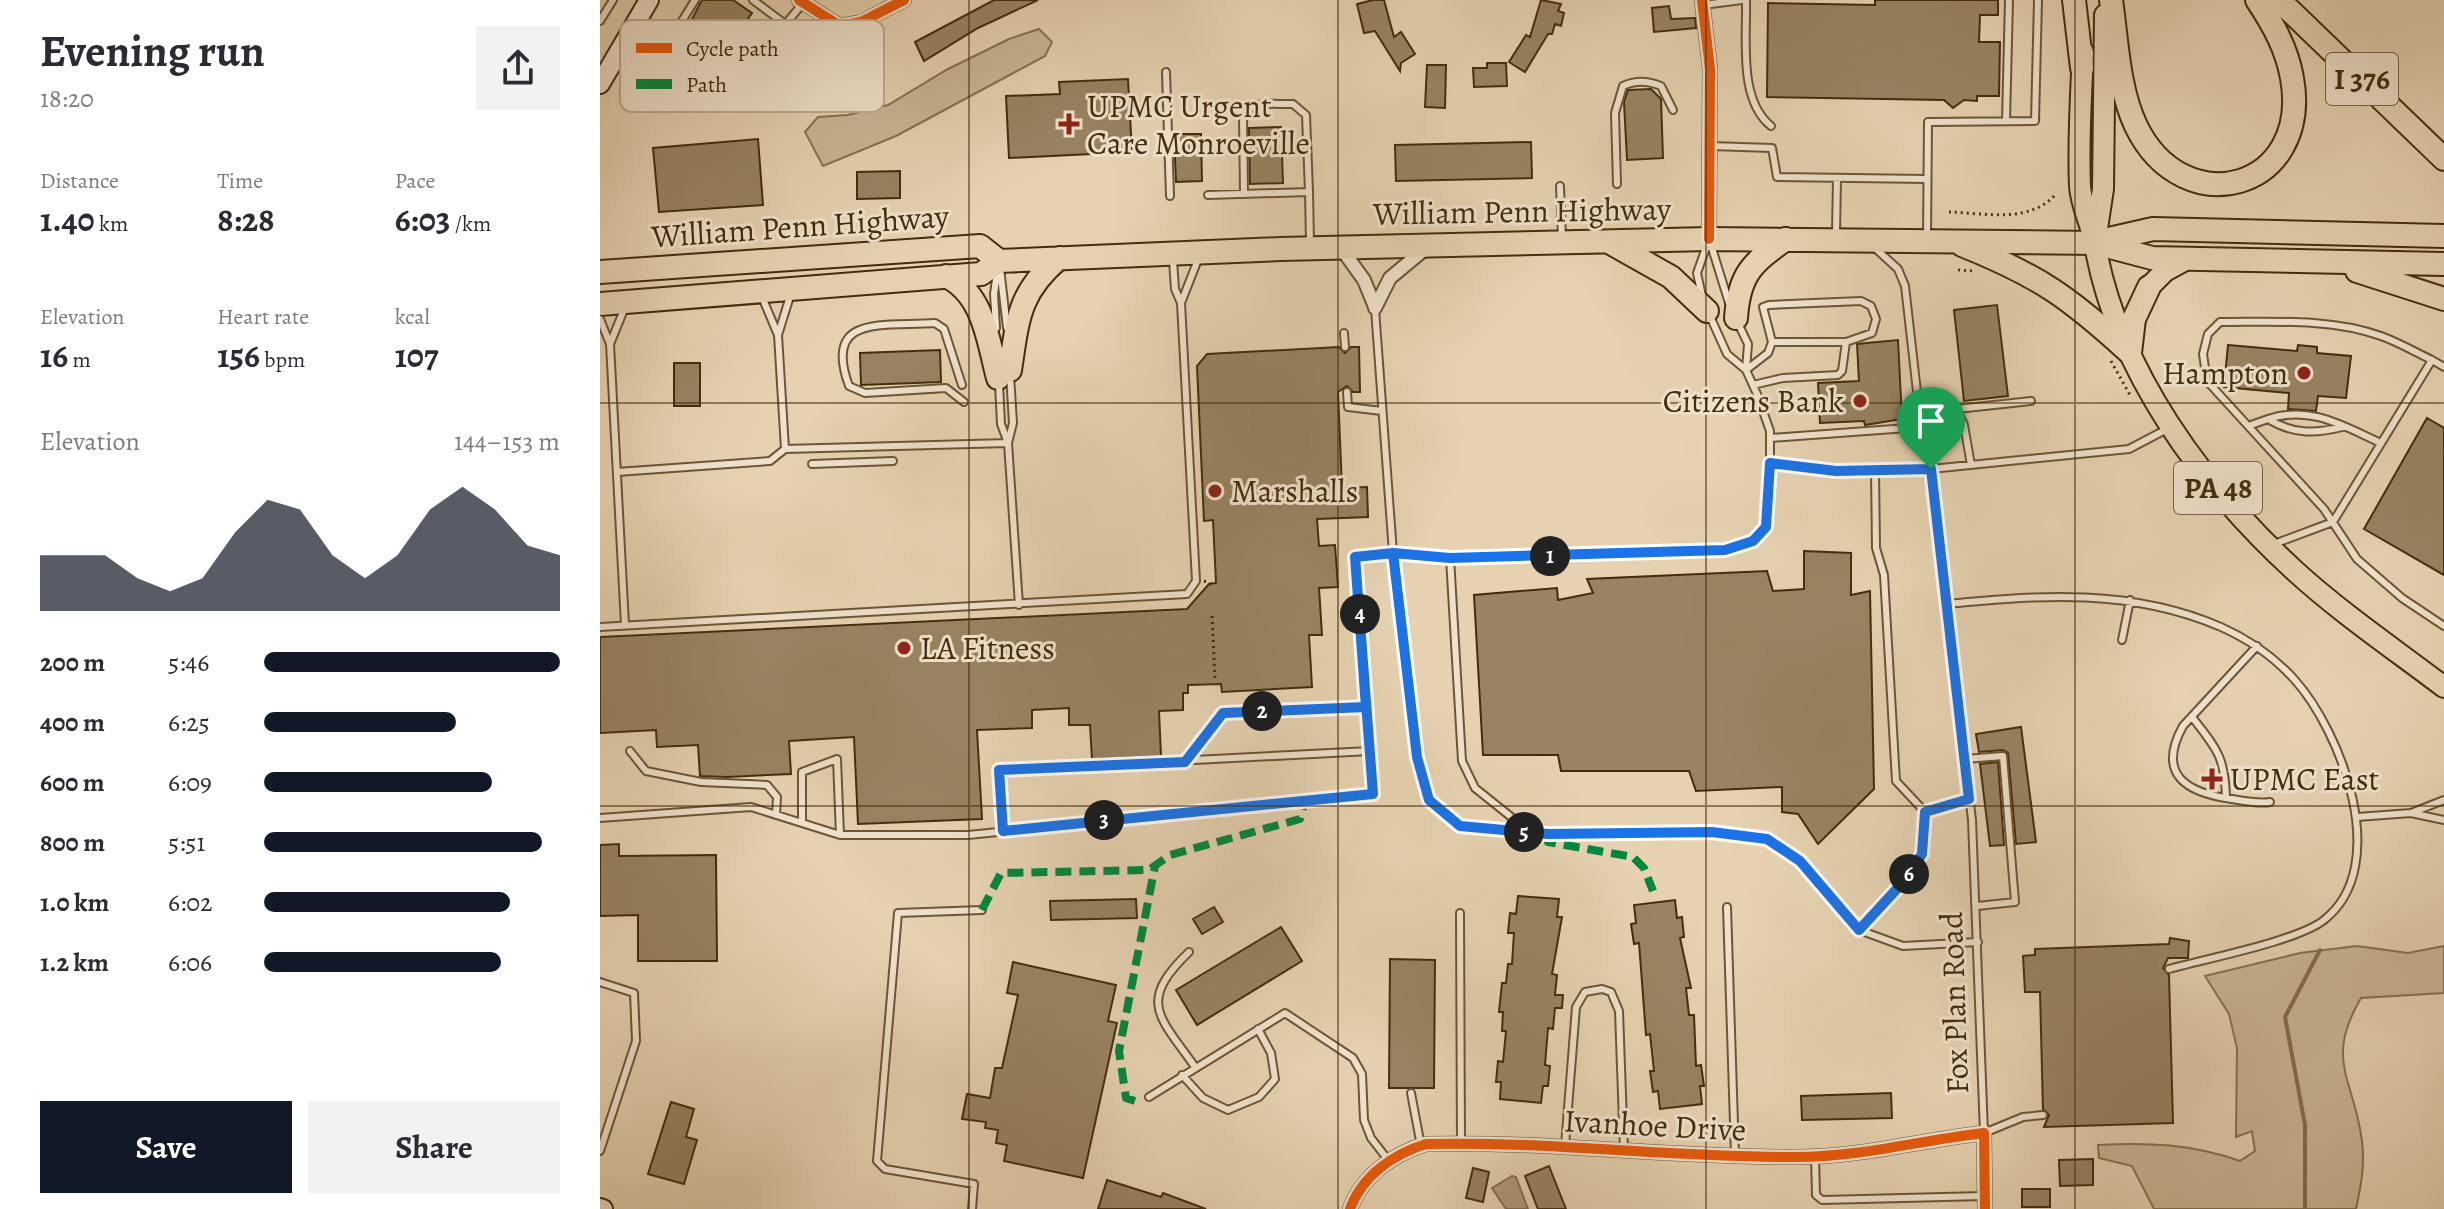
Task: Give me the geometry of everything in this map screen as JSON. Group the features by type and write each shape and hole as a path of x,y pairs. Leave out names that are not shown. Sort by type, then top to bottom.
{"highway":[{"path":"2074,0 2082,68"},
{"path":"2111,0 2126,97 2141,135 2175,171 2195,181 2215,185 2247,179 2266,168 2281,151 2290,130 2294,94 2289,66 2279,38 2257,0"},
{"name":"I 376","path":"2279,0 2444,159"},
{"name":"William Penn Highway","path":"2095,243 2153,229 2444,236"},
{"path":"1736,318 1738,291 1745,276 1786,239"},
{"name":"William Penn Highway","path":"600,304 981,274 999,261 1608,241 1866,239 2095,243 2152,258 2444,264"},
{"path":"1950,240 2041,280 2085,312 2130,353"},
{"path":"1608,241 1671,277 1707,311"},
{"name":"William Penn Highway","path":"600,272 980,246 999,261"},
{"path":"1004,374 1022,301 1036,279 1059,258"},
{"path":"2309,261 2393,280 2444,299"},
{"path":"946,276 962,285 976,303 1004,374"},
{"path":"2130,353 2134,319 2149,287"}],"main road":[{"path":"2084,0 2080,189 2095,243"},
{"path":"2095,243 2103,189 2105,0"},
{"name":"PA 48","path":"2095,243 2104,294 2130,353 2172,426 2226,499 2268,545 2325,597 2444,687"},
{"path":"2149,287 2165,271 2189,258"}],"street":[{"path":"637,20 649,0"},
{"path":"865,20 904,0"},
{"path":"801,2 830,20"},
{"path":"1703,2 1710,69 1709,239"},
{"path":"600,84 620,50"},
{"path":"1375,308 1390,278 1429,246"},
{"path":"1341,248 1364,280 1375,308"},
{"name":"Ivanhoe Drive","path":"1350,1209 1364,1184 1389,1161 1421,1146 1461,1143 1815,1157 1871,1153 1935,1138 1984,1133"},
{"name":"Fox Plan Road","path":"1984,1133 1985,1202"}],"lane":[{"path":"600,21 613,0"},
{"path":"683,20 695,0"},
{"path":"753,0 780,20"},
{"path":"1703,2 1744,0 1752,98 1758,116 1771,126"},
{"path":"2006,121 2009,0"},
{"path":"1927,240 1928,122 2035,121 2038,0"},
{"path":"789,20 801,2"},
{"path":"1166,72 1170,196"},
{"path":"1617,184 1615,113 1623,86 1630,82 1652,82 1661,86 1673,110"},
{"path":"1244,194 1243,116 1252,105 1293,104 1302,109 1306,115 1310,249"},
{"path":"1710,146 1772,148 1777,177 1926,179"},
{"path":"1836,239 1837,178"},
{"path":"1560,186 1562,242"},
{"path":"1208,195 1309,192"},
{"path":"600,818 751,807 840,835 954,835 1373,794 1355,557 1393,553 1450,558 1733,548 1753,541 1766,527 1770,438 1746,370 1727,354 1707,311 1697,273 1709,239"},
{"path":"1709,239 1748,344 1746,370"},
{"name":"Fox Plan Road","path":"1866,239 1893,263 1905,286 1921,427 1931,469 1969,799 1977,906 1984,1133"},
{"path":"600,627 1182,596 1194,586 1181,303 1189,276 1201,252"},
{"path":"1173,253 1175,289 1181,303"},
{"path":"999,261 1005,293 1001,424 1008,443 1019,605"},
{"path":"999,261 994,294 1013,423 1008,443"},
{"path":"778,335 793,288"},
{"path":"759,290 778,335 785,449"},
{"path":"610,344 618,317 630,301"},
{"path":"1746,370 1768,353 1772,342 1763,307 1861,301 1871,306 1876,319 1872,333 1846,342 1772,342"},
{"path":"1375,308 1393,553 1417,757 1429,800 1460,826 1548,834 1712,832 1767,839 1800,861 1859,930 1903,946 1978,942"},
{"path":"600,319 610,344 625,625"},
{"path":"2444,367 2380,336 2337,326 2220,322 2208,334 2203,354 2207,381 2223,403 2251,425 2333,522 2357,559 2402,598 2444,626"},
{"path":"962,385 944,329 935,323 868,328 848,334 842,342 842,367 849,386 865,393 946,388 964,402"},
{"path":"1344,333 1345,347"},
{"path":"1753,385 1783,378 1838,375 1842,371 1846,342"},
{"path":"2268,545 2305,535 2333,522 2432,360"},
{"path":"1347,392 1348,407 1382,411"},
{"path":"1920,413 1958,412 2031,401"},
{"path":"1958,412 1964,425 1971,465"},
{"path":"2251,425 2287,413 2316,414 2381,443"},
{"path":"2268,419 2286,430 2322,432 2343,426"},
{"path":"1770,463 1826,470 1931,469 2129,449 2172,426"},
{"path":"1770,438 1921,427"},
{"path":"617,472 770,461 785,449 975,441 1008,443"},
{"path":"812,464 893,461"},
{"path":"1859,930 1906,879 1922,854 1925,812 1896,781 1884,575 1876,548 1875,470"},
{"path":"1450,558 1462,761 1475,788 1515,820 1518,831"},
{"path":"1947,604 2072,594 2130,600 2219,626 2257,646 2295,680 2316,707 2342,765 2357,817 2358,856 2344,892 2327,918 2300,932 2169,969"},
{"path":"2122,640 2130,600"},
{"path":"2257,646 2175,740 2173,763 2178,778 2189,789 2226,798 2270,802"},
{"path":"1185,762 1223,713 1366,707"},
{"path":"2192,717 2218,748 2225,768 2226,798"},
{"path":"630,751 646,771 701,782 767,785 777,797 776,815"},
{"path":"1003,831 999,770 1370,751"},
{"path":"1965,759 2003,756 2015,902 1977,906"},
{"path":"802,823 802,772 837,759 840,835"},
{"path":"1925,812 1969,799"},
{"path":"2411,813 2444,800"},
{"path":"2357,817 2411,813 2444,820"},
{"path":"1727,907 1735,1155"},
{"path":"972,1209 974,1184 885,1169 877,1161 898,913 982,910"},
{"path":"1460,913 1461,1143"},
{"path":"1189,952 1167,973 1156,994 1162,1022 1195,1067"},
{"path":"600,982 634,993 636,1041 600,1151"},
{"path":"1565,1147 1576,1007 1585,992 1602,989 1611,992 1619,1011 1624,1151"},
{"path":"1149,1097 1285,1013 1353,1058 1362,1074 1364,1120 1371,1138 1389,1161"},
{"path":"1182,1075 1203,1098 1228,1110 1259,1097 1275,1079 1271,1053 1258,1029"},
{"path":"1411,1093 1421,1146"},
{"path":"1984,1133 2023,1117 2043,1115"},
{"path":"1815,1157 1816,1195 1822,1200 1985,1202"}],"path":[{"path":"1949,212 2027,213 2045,206 2056,194"},
{"path":"1212,616 1215,678"}],"shaded area":[{"path":"1039,29 1052,42 1045,56 896,136 823,166 805,132 818,117 884,112 884,106 1009,39"},
{"path":"2357,946 2408,953 2444,946 2444,993 2361,998 2350,1020 2343,1054 2363,1150 2356,1209 2154,1209 2132,1166 2099,1158 2098,1145 2116,1144 2187,1148 2240,1161 2255,1151 2252,1131 2236,1137 2237,1048 2229,1014 2205,976 2300,953"},
{"path":"1512,1176 1516,1177 1528,1209 1506,1209 1492,1188"}],"building":[{"path":"702,0 733,0 752,13 747,20 692,20"},
{"path":"994,0 1038,0 978,28 924,61 915,42"},
{"path":"1384,0 1394,37 1401,32 1415,54 1401,63 1400,71 1375,31 1364,33 1357,4"},
{"path":"1541,0 1561,4 1558,11 1564,13 1561,26 1555,24 1552,34 1548,34 1525,72 1509,62 1526,35 1530,37"},
{"path":"1875,0 1998,0 1998,15 1980,15 1979,42 2000,42 1999,96 1977,96 1977,101 1964,100 1953,108 1944,100 1767,97 1768,3 1875,5"},
{"path":"1669,6 1671,19 1695,18 1696,28 1654,32 1652,8"},
{"path":"1487,63 1506,63 1507,86 1474,87 1473,68 1487,68"},
{"path":"1427,65 1446,65 1445,108 1425,107"},
{"name":"UPMC Urgent Care Monroeville","path":"1128,79 1132,152 1009,158 1006,96 1060,94 1059,82"},
{"path":"1651,89 1661,99 1663,158 1627,160 1624,102 1628,90"},
{"path":"1281,127 1283,183 1250,184 1249,128"},
{"path":"1174,134 1201,134 1202,181 1176,182"},
{"path":"758,139 763,205 659,212 653,148"},
{"path":"1531,142 1532,178 1396,181 1395,145"},
{"path":"900,171 900,198 857,199 857,172"},
{"path":"1997,305 2008,396 1964,401 1954,310"},
{"name":"Citizens Bank","path":"1898,340 1902,419 1865,425 1864,421 1820,423 1818,383 1859,381 1857,344"},
{"name":"Hampton","path":"2228,345 2297,351 2298,345 2317,347 2317,353 2351,356 2346,398 2318,396 2316,411 2288,409 2289,393 2224,387"},
{"path":"1339,347 1345,353 1351,347 1359,347 1360,392 1353,392 1347,386 1338,392 1342,488 1367,487 1368,517 1317,519 1319,546 1335,545 1338,587 1319,588 1322,635 1309,635 1312,687 1222,692 1221,684 1188,685 1188,693 1183,693 1183,710 1159,711 1161,756 1092,759 1090,725 1069,725 1069,708 1032,710 1032,728 977,730 982,819 858,824 854,737 789,741 791,774 727,777 700,776 698,745 657,747 656,730 600,733 600,637 1187,609 1209,584 1216,583 1213,520 1204,521 1197,366 1207,354"},
{"path":"940,350 941,382 861,385 860,353"},
{"path":"674,363 700,363 700,406 674,406"},
{"path":"2427,418 2444,428 2444,575 2364,529"},
{"path":"1804,551 1851,553 1851,595 1870,591 1874,789 1818,844 1798,814 1782,812 1782,787 1696,791 1689,771 1561,771 1558,755 1483,755 1474,595 1557,588 1558,600 1593,593 1587,579 1767,571 1773,591 1804,589"},
{"path":"2021,727 2036,842 2016,844 2008,753 2003,750 1979,752 1976,734"},
{"path":"1998,762 2004,845 1990,846 1980,764"},
{"path":"619,844 619,856 716,855 717,961 638,961 638,915 600,916 600,845"},
{"path":"1518,896 1559,899 1557,917 1562,917 1552,974 1557,975 1555,995 1563,995 1562,1008 1555,1008 1553,1029 1548,1028 1545,1065 1550,1066 1548,1086 1543,1086 1541,1103 1500,1099 1501,1082 1496,1082 1498,1061 1503,1062 1506,1031 1502,1031 1503,1012 1499,1012 1502,983 1506,983 1508,964 1512,964 1514,933 1508,933 1510,913 1516,914"},
{"path":"1136,899 1137,918 1051,920 1050,901"},
{"path":"1675,900 1677,918 1682,917 1684,937 1680,938 1691,988 1686,988 1689,1015 1694,1015 1696,1066 1701,1065 1704,1086 1700,1086 1702,1104 1660,1109 1658,1091 1653,1092 1650,1071 1654,1071 1650,1034 1646,1035 1639,943 1634,944 1631,924 1636,923 1634,905"},
{"path":"1214,907 1223,922 1202,934 1193,919"},
{"path":"1281,927 1302,961 1197,1025 1176,990"},
{"path":"2170,938 2189,941 2188,958 2168,958 2163,968 2169,975 2173,1123 2044,1127 2049,1115 2043,1109 2040,992 2025,992 2023,956 2035,955 2035,949 2169,944"},
{"path":"1390,959 1435,960 1434,1088 1389,1088"},
{"path":"1013,962 1116,985 1108,1021 1117,1023 1083,1178 1004,1161 1007,1145 996,1143 998,1130 985,1128 986,1122 962,1119 967,1094 990,1098 995,1068 1002,1068 1018,995 1007,993"},
{"path":"1891,1093 1892,1118 1802,1120 1801,1096"},
{"path":"671,1102 694,1109 686,1137 697,1140 684,1184 648,1174"},
{"path":"2093,1159 2093,1185 2060,1186 2059,1160"},
{"path":"1549,1166 1566,1209 1538,1209 1525,1176"},
{"path":"1473,1168 1489,1172 1483,1202 1466,1198"},
{"path":"1107,1180 1161,1197 1163,1193 1206,1209 1098,1209"},
{"path":"2022,1189 2050,1189 2050,1207 2022,1207"}],"waterway":[{"path":"2305,1209 2305,1125 2285,1017 2320,950"}],"marked path":[{"path":"982,910 1001,873 1149,870 1170,855 1300,819 1305,800"},
{"path":"1548,834 1548,842 1633,857 1644,868 1653,891"},
{"path":"1135,1101 1126,1098 1119,1051 1155,866"}],"cycle path":[{"path":"799,0 831,20"},
{"path":"865,20 904,0"},
{"path":"1702,0 1710,69 1709,239"},
{"path":"1350,1209 1362,1186 1380,1168 1426,1144 1797,1157 1868,1151 1984,1133 1985,1209"}],"place":[{"name":"UPMC Urgent Care Monroeville","path":"1069,124"},
{"name":"Hampton","path":"2304,373"},
{"name":"Citizens Bank","path":"1860,401"},
{"name":"Marshalls","path":"1215,491"},
{"name":"LA Fitness","path":"904,648"},
{"name":"UPMC East","path":"2212,779"}],"route":[{"path":"1931,469 1836,471 1770,463 1766,527 1753,541 1725,550 1450,558 1393,553 1355,557 1366,707 1223,713 1185,762 999,770 1003,831 1373,794 1355,557 1393,553 1417,757 1429,800 1460,826 1548,834 1712,832 1767,839 1800,861 1859,930 1906,879 1922,854 1925,812 1969,799 1931,469"}]}
